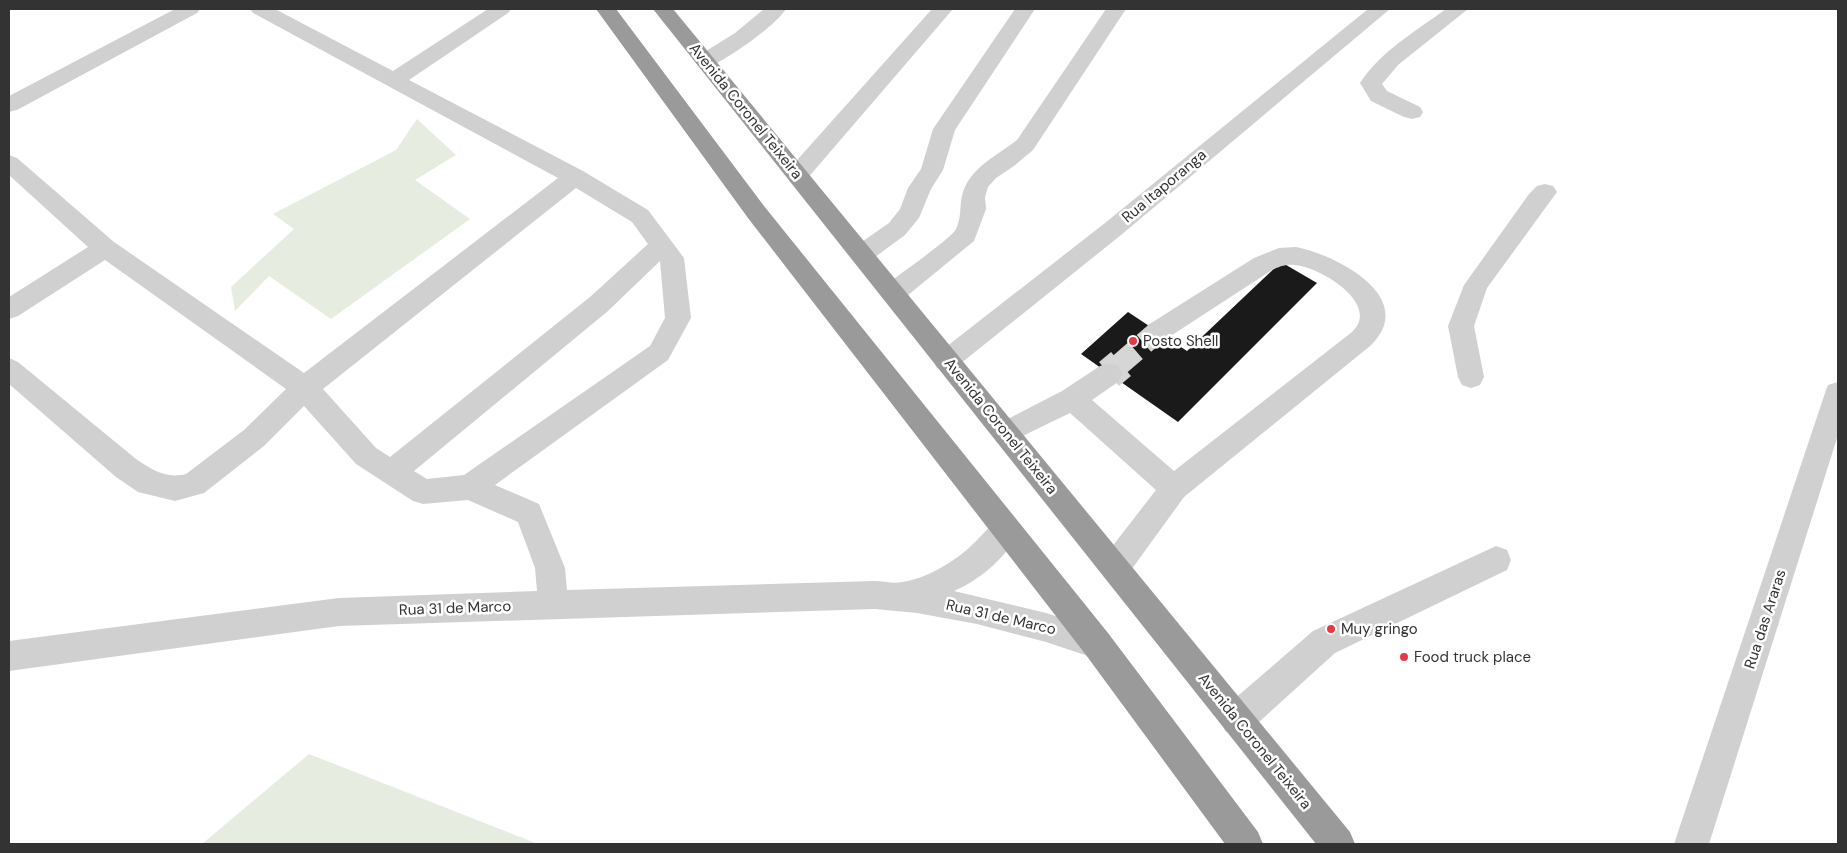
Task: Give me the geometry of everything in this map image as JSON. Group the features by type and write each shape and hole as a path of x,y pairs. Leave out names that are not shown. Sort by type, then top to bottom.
{"highway":[{"path":"606,9 756,212 1097,644 1246,844"},
{"name":"Avenida Coronel Teixeira","path":"663,9 1338,844"}],"street":[{"path":"9,105 190,9"},
{"path":"9,164 105,248 305,388 366,456 423,492 470,487 659,353 678,318 672,258 640,216 575,177 260,9"},
{"path":"384,76 470,9"},
{"path":"384,76 501,9"},
{"path":"705,61 742,37 776,9"},
{"path":"798,174 943,9"},
{"path":"862,254 897,229 911,212 920,188 932,170 944,129 1025,9"},
{"path":"893,293 966,234 974,209 973,197 977,184 988,172 1025,145 1116,9"},
{"name":"Rua Itaporanga","path":"946,361 1113,229 1380,9"},
{"path":"1412,112 1379,96 1371,83 1391,60 1458,9"},
{"path":"9,369 126,468 148,483 174,489 194,484 254,438 305,388 575,177"},
{"path":"1472,377 1461,326 1476,285 1537,200 1545,192"},
{"path":"392,472 598,304 662,245"},
{"path":"9,309 105,248"},
{"path":"1115,566 1174,488 1361,339 1372,327 1373,312 1366,296 1353,282 1329,268 1311,258 1295,256 1278,257 1263,264 1157,332"},
{"path":"1006,433 1072,399 1109,374"},
{"name":"Rua das Araras","path":"1691,844 1838,393"},
{"path":"1072,399 1174,488"},
{"path":"470,487 529,513 550,568 553,605"},
{"name":"Rua 31 de Marco","path":"904,596 941,584 966,571 988,552 1006,530"},
{"path":"1237,719 1324,642 1496,560"},
{"name":"Rua 31 de Marco","path":"9,656 339,612 904,596 1013,618 1057,630 1097,644"}],"shaded area":[{"path":"417,119 456,155 415,180 470,219 331,319 269,276 235,311 231,287 294,229 273,214 396,150"},
{"path":"309,754 538,844 202,844"}],"building":[{"name":"Posto Shell","path":"1281,262 1317,283 1178,422 1081,354 1128,312 1187,351"}],"tunnel":[{"path":"1119,365 1157,332"},
{"path":"1109,374 1121,364"}],"place":[{"name":"Posto Shell","path":"1133,341"},
{"name":"Muy gringo","path":"1331,629"},
{"name":"Food truck place","path":"1404,657"}]}
